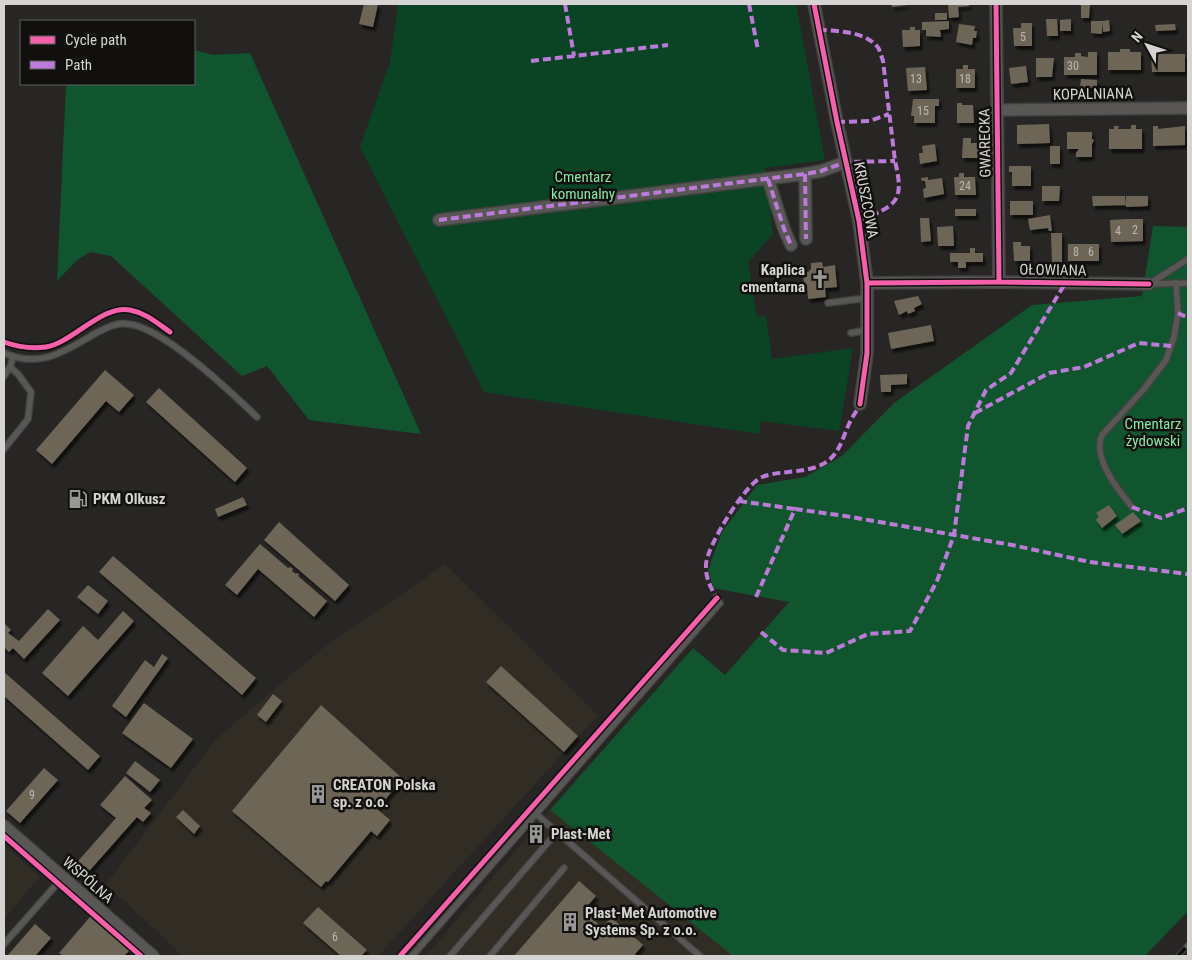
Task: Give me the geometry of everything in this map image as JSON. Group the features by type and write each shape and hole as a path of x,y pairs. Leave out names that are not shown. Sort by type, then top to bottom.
{"street":[{"name":"KRUSZCOWA","path":"814,4 859,221 867,298 866,369 860,404"},
{"name":"GWARECKA","path":"996,4 999,282"},
{"name":"KOPALNIANA","path":"997,110 1188,108"},
{"path":"439,220 805,174 821,171 846,162"},
{"path":"805,174 806,239"},
{"path":"768,178 791,245"},
{"name":"OŁOWIANA","path":"866,283 1149,284"},
{"name":"WSPÓLNA","path":"4,826 153,956"}],"lane":[{"path":"1149,284 1188,260"},
{"path":"1132,507 1106,470 1100,453 1099,442 1102,435 1144,389 1166,360 1174,337 1178,313 1176,283"},
{"path":"1149,284 1188,283"},
{"path":"828,302 867,298"},
{"path":"4,353 13,357 36,360 57,355 116,324 129,324 166,341 221,382 257,417"},
{"path":"851,333 867,330"},
{"path":"4,376 10,367 13,357"},
{"path":"4,448 28,419 31,392 18,374 10,367"},
{"path":"412,956 720,603"},
{"path":"536,814 700,956"},
{"path":"450,956 557,832"},
{"path":"490,956 564,868"},
{"path":"4,944 63,877"}],"shaded area":[{"path":"445,564 598,715 378,956 183,956 106,884 217,738 323,648"},
{"path":"550,810 733,956 426,956"},
{"path":"4,845 40,877 4,919"}],"green space":[{"name":"Cmentarz komunalny","path":"398,4 796,4 825,160 765,168 773,234 748,262 757,317 766,316 772,359 853,348 839,431 761,421 759,434 484,392 360,147 390,62"},
{"path":"195,50 213,55 250,53 421,434 309,420 267,366 242,376 111,256 90,252 77,260 57,281 66,85 195,85"},
{"name":"Cmentarz żydowski","path":"1153,226 1188,227 1188,911 1145,956 733,956 550,810 693,648 725,675 789,602 713,588 708,570 722,532 757,485 805,477 842,456 894,403 1032,305 1142,296"}],"building":[{"path":"364,4 378,4 373,27 359,24"},
{"path":"892,4 908,4 908,5 892,7"},
{"path":"948,4 969,4 969,6 958,7 959,17 949,18"},
{"path":"1081,4 1090,4 1089,18 1081,18"},
{"path":"935,13 947,13 947,20 935,20"},
{"path":"1046,19 1057,19 1058,36 1047,36"},
{"path":"1071,19 1071,31 1060,31 1060,20"},
{"path":"1109,20 1110,31 1103,32 1102,21"},
{"path":"949,21 949,29 940,30 941,37 926,36 926,30 922,30 922,22"},
{"path":"1091,21 1102,21 1102,34 1091,33"},
{"path":"1021,23 1032,23 1032,46 1014,46 1013,28 1021,28"},
{"path":"959,24 975,26 974,31 977,31 976,38 973,38 972,45 956,42"},
{"path":"1175,24 1176,30 1156,31 1155,25"},
{"path":"910,27 920,30 920,46 903,47 902,30 910,30"},
{"path":"1120,49 1130,49 1130,52 1141,52 1141,70 1108,70 1108,52 1120,52"},
{"path":"1088,52 1097,52 1097,75 1064,75 1064,57 1075,57 1075,53 1081,53 1081,56 1088,57"},
{"path":"1151,54 1185,54 1185,72 1152,72"},
{"path":"1036,58 1054,58 1052,77 1036,77"},
{"path":"963,65 968,65 968,69 975,69 975,88 956,88 956,69 963,69"},
{"path":"1026,66 1028,82 1011,84 1009,68"},
{"path":"925,67 927,90 908,91 906,68"},
{"path":"1081,79 1097,80 1097,88 1080,88"},
{"path":"913,99 939,99 939,106 935,106 935,123 914,123 914,116 911,116"},
{"path":"957,103 973,105 974,123 957,123"},
{"path":"1049,124 1050,143 1017,144 1017,125"},
{"path":"1131,125 1136,125 1136,129 1142,129 1142,149 1109,149 1109,129 1119,126 1118,129 1131,129"},
{"path":"1153,126 1158,126 1158,129 1185,126 1185,145 1153,146"},
{"path":"1067,132 1092,132 1092,139 1094,140 1092,144 1092,157 1076,157 1079,149 1067,149"},
{"path":"963,138 971,138 971,143 979,143 979,158 962,158"},
{"path":"935,144 937,161 920,164 919,153 923,153 922,146"},
{"path":"1050,146 1060,146 1060,164 1050,164"},
{"path":"1009,166 1031,166 1031,186 1012,186 1012,172 1009,172"},
{"path":"959,173 964,173 964,177 975,177 976,195 955,195 954,177 959,177"},
{"path":"928,177 928,180 942,178 944,194 924,198 923,189 926,188 925,181 922,181 921,178"},
{"path":"1042,186 1060,186 1059,201 1042,201"},
{"path":"1092,196 1125,196 1126,205 1093,206"},
{"path":"1126,196 1148,196 1148,206 1126,207"},
{"path":"1010,201 1033,201 1033,215 1010,215"},
{"path":"955,209 976,209 976,216 955,216"},
{"path":"1050,215 1052,231 1049,231 1048,228 1030,230 1028,219"},
{"path":"920,218 929,218 931,241 921,242"},
{"path":"1143,219 1143,241 1111,242 1110,220"},
{"path":"953,226 954,246 938,246 937,227"},
{"path":"1051,233 1062,233 1062,262 1052,262"},
{"path":"1013,242 1021,242 1021,246 1030,246 1030,261 1014,261"},
{"path":"1068,244 1099,244 1099,261 1068,261"},
{"path":"970,248 975,248 975,253 983,253 983,262 966,262 966,268 958,268 958,262 950,262 950,253 970,253"},
{"name":"Kaplica cmentarna","path":"822,262 823,267 835,265 837,287 825,288 826,297 808,299 807,285 804,285 803,273 811,269 811,263"},
{"path":"918,296 922,304 914,308 915,311 908,314 907,311 899,315 894,301"},
{"path":"931,325 934,341 891,349 888,333"},
{"path":"105,370 134,395 119,412 106,401 52,464 36,450"},
{"path":"907,374 907,384 891,385 891,392 881,392 880,375"},
{"path":"159,388 247,468 235,482 146,402"},
{"path":"243,497 247,505 218,517 215,509"},
{"path":"1109,505 1117,516 1102,528 1096,520 1099,516 1096,513"},
{"path":"1133,512 1141,521 1122,534 1115,525"},
{"path":"279,522 349,585 335,601 264,540"},
{"path":"260,544 288,568 290,567 293,569 292,571 299,574 298,576 327,601 314,617 258,569 237,595 225,585"},
{"path":"113,556 256,678 242,695 99,572"},
{"path":"88,585 108,601 98,614 77,597"},
{"path":"48,609 60,620 24,659 13,648 9,652 4,647 4,623 11,630 8,633 19,641"},
{"path":"123,611 134,621 68,696 42,673 83,626 98,640"},
{"path":"162,654 168,658 126,717 112,706 145,660 154,667"},
{"path":"501,666 578,736 564,752 486,682"},
{"path":"4,672 100,756 88,770 4,696"},
{"path":"273,694 282,701 266,722 257,715"},
{"path":"144,703 193,739 171,768 122,733"},
{"name":"CREATON Polska sp. z o.o.","path":"321,705 403,779 377,809 390,820 377,836 371,831 328,882 326,881 321,887 232,811"},
{"path":"135,761 160,780 150,792 126,773"},
{"path":"44,768 58,780 20,823 6,811"},
{"path":"125,776 152,800 144,808 151,813 143,822 137,817 83,878 72,868 116,818 100,805"},
{"path":"183,810 200,826 194,834 176,817"},
{"name":"Plast-Met Automotive Systems Sp. z o.o.","path":"579,881 596,896 583,911 602,927 611,917 643,945 635,954 637,956 514,956"},
{"path":"318,907 367,950 361,956 341,956 303,923"},
{"path":"90,917 129,951 124,956 63,956 59,953"},
{"path":"35,924 51,938 35,956 7,956"}],"railway":[{"path":"1178,956 1188,945"}],"marked path":[{"path":"565,4 574,56"},
{"path":"749,4 758,50"},
{"path":"819,30 860,35 874,43 879,49 883,61 898,175 898,194 895,201 882,211 859,221"},
{"path":"531,61 668,45"},
{"path":"837,122 870,121 889,114"},
{"path":"439,220 805,174 821,171 846,162 895,161"},
{"path":"805,174 806,239"},
{"path":"768,179 791,245"},
{"path":"761,632 783,650 826,653 868,634 910,631 937,581 954,535 968,426 986,390 1011,373 1066,282"},
{"path":"1178,313 1188,318"},
{"path":"975,413 1049,373 1084,367 1139,343 1171,346"},
{"path":"719,601 710,584 706,565 712,544 737,503 746,491 762,477 813,468 829,460 839,448 850,421 860,404"},
{"path":"739,501 795,509"},
{"path":"1132,507 1161,518 1188,508"},
{"path":"756,597 795,509 1012,545 1090,562 1188,574"}],"cycle path":[{"path":"814,4 859,221 867,283 867,353 860,404"},
{"path":"996,4 999,282"},
{"path":"867,283 1149,284"},
{"path":"4,342 25,347 46,347 66,339 98,318 120,310 141,313 170,332"},
{"path":"400,956 717,598"},
{"path":"4,836 141,956"}],"place":[{"name":"Kaplica cmentarna","path":"820,279"},
{"name":"PKM Olkusz","path":"78,499"},
{"name":"CREATON Polska sp. z o.o.","path":"318,794"},
{"name":"Plast-Met","path":"536,834"},
{"name":"Plast-Met Automotive Systems Sp. z o.o.","path":"570,922"}]}
